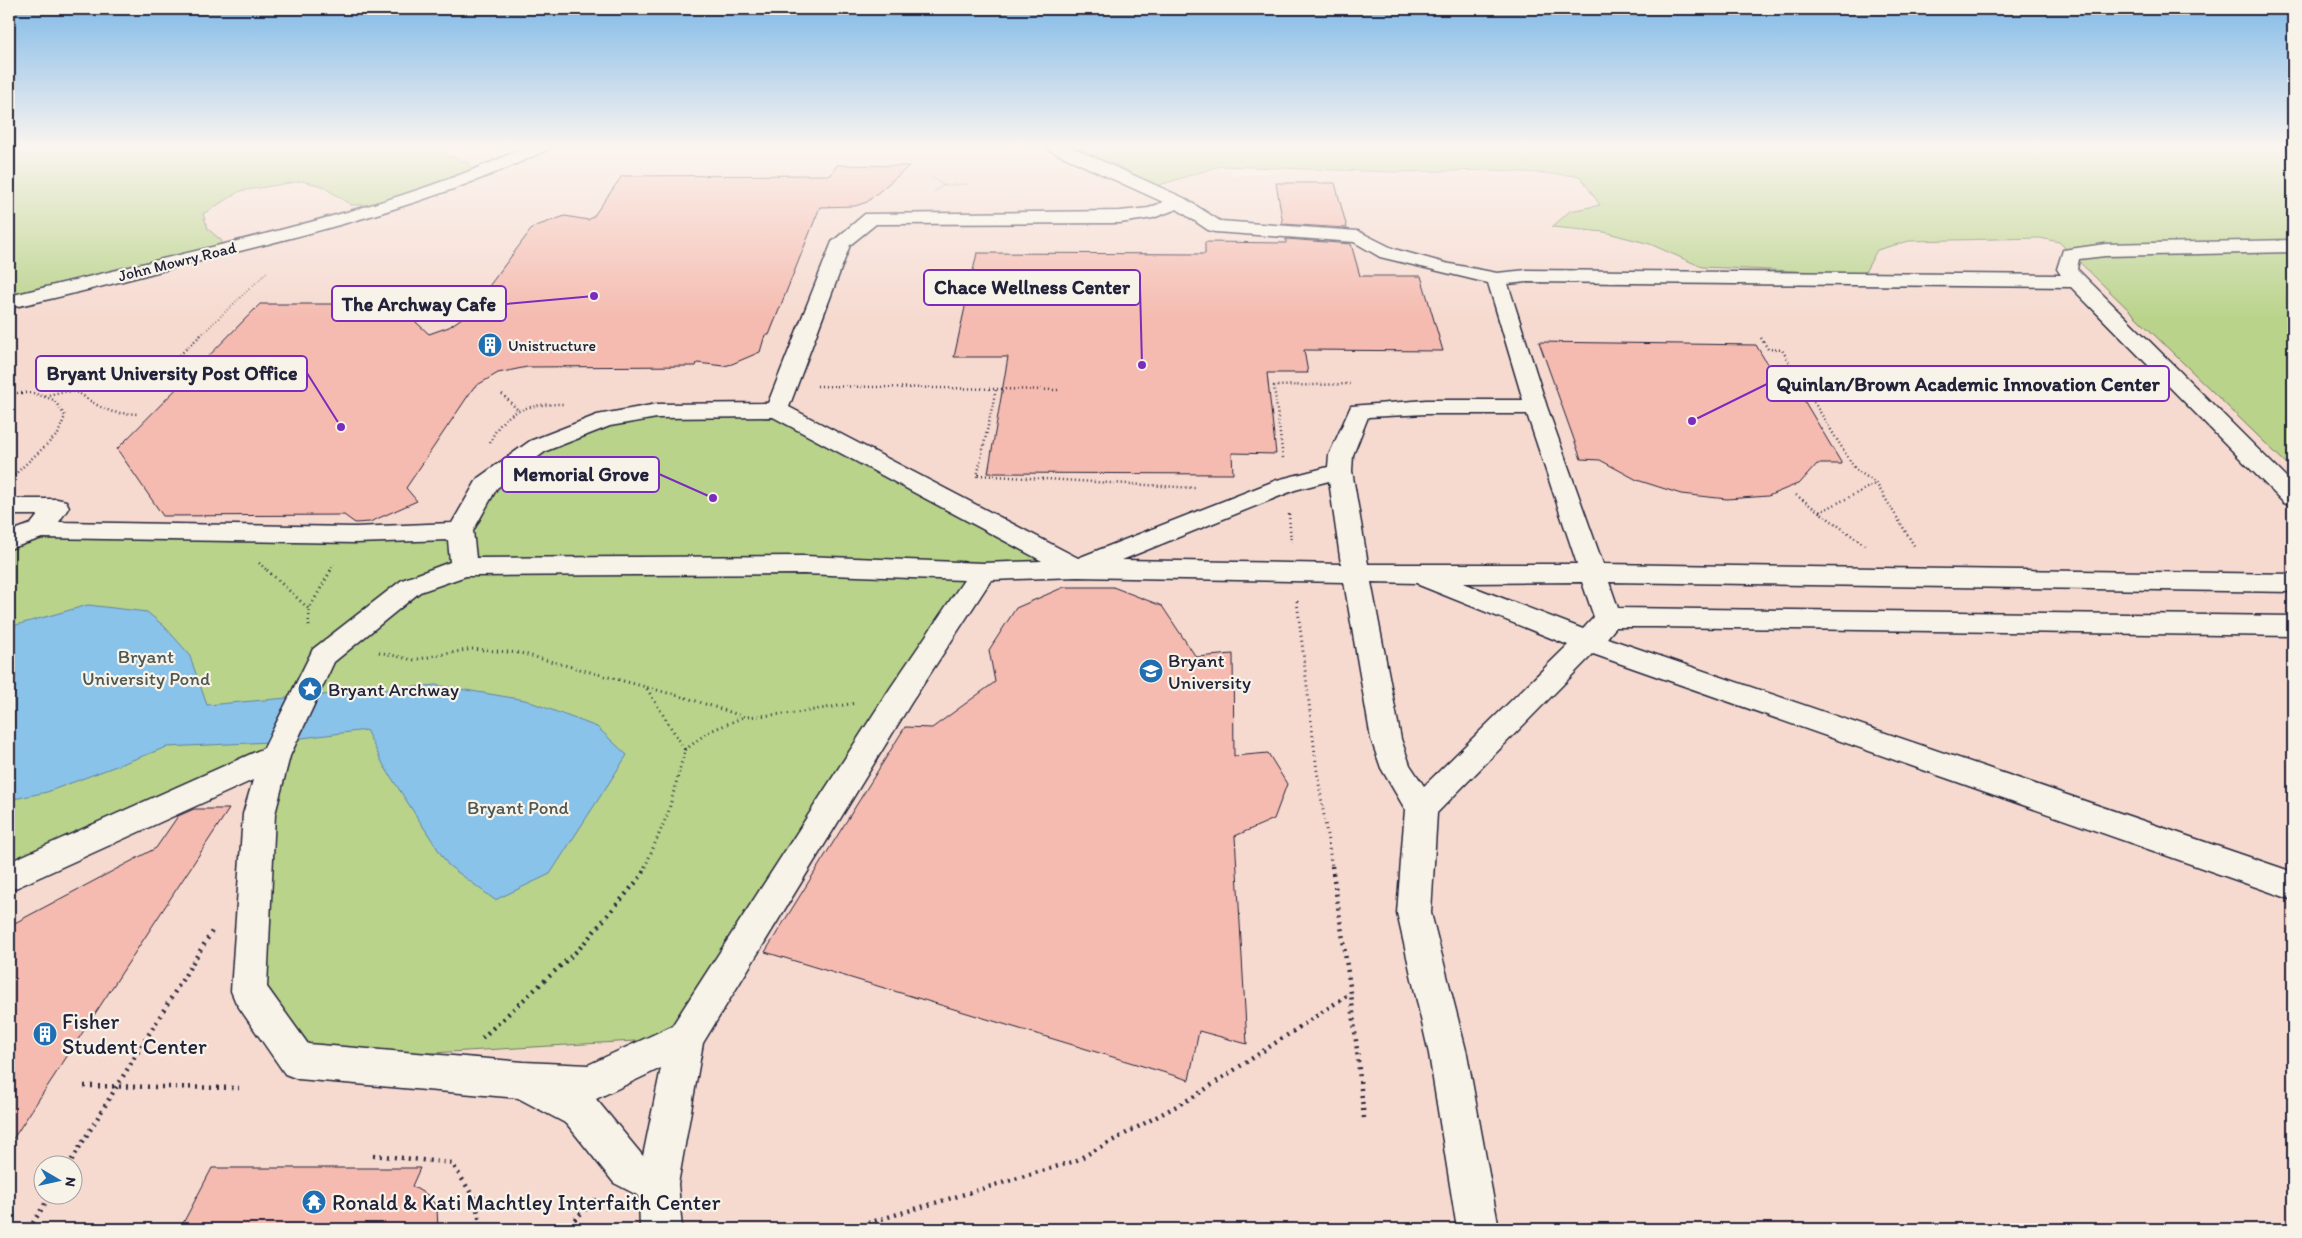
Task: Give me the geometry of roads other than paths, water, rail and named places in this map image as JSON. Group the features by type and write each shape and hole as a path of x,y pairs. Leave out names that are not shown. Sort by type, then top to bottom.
{"street":[{"name":"John Mowry Road","path":"9,302 177,262 397,204"},
{"path":"777,410 841,242 872,218 1120,217 1153,213 1174,204"},
{"path":"1181,204 1215,226 1358,237 1387,254 1498,279 1528,276 2076,281"},
{"path":"2293,246 2105,250 2070,254 2068,269 2076,281 2293,498"},
{"path":"1498,279 1536,407 1608,618"},
{"path":"1478,1229 1448,1054 1414,913 1421,808 1396,768 1386,739 1356,573 1340,471 1341,455 1358,411 1536,407"},
{"path":"464,567 460,531 487,483 538,446 605,420 657,411 777,410 1077,568 1286,485 1340,471"},
{"path":"9,507 57,507 40,530"},
{"path":"9,541 40,530 355,535 460,531"},
{"path":"685,1038 590,1083 524,1080 298,1061 249,991 259,814 275,756 323,656 411,586 464,567 804,565 983,572 1077,568 1416,574 1594,573 2293,583"},
{"path":"643,1176 685,1038 901,694 983,572"},
{"path":"1416,574 1588,642 2293,886"},
{"path":"1421,808 1588,642 1608,618 1656,617 2293,626"},
{"path":"9,877 275,756"},
{"path":"524,1080 581,1111 643,1176 660,1229"}],"water":[{"path":"88,605 147,612 164,626 189,654 207,705 436,685 525,700 597,727 627,755 550,874 495,900 448,865 384,766 366,730 270,742 167,747 47,792 9,800 9,627"}],"place":[{"name":"The Archway Cafe","path":"594,296"},
{"name":"Unistructure","path":"490,345"},
{"name":"Chace Wellness Center","path":"1142,365"},
{"name":"Quinlan/Brown Academic Innovation Center","path":"1692,421"},
{"name":"Bryant University Post Office","path":"341,427"},
{"name":"Memorial Grove","path":"713,498"},
{"name":"Bryant University","path":"1151,671"},
{"name":"Bryant Archway","path":"310,689"},
{"name":"Fisher Student Center","path":"45,1034"},
{"name":"Ronald & Kati Machtley Interfaith Center","path":"314,1202"}],"park label":[{"name":"Bryant University Pond","path":"146,667"},
{"name":"Bryant Pond","path":"518,807"}]}
